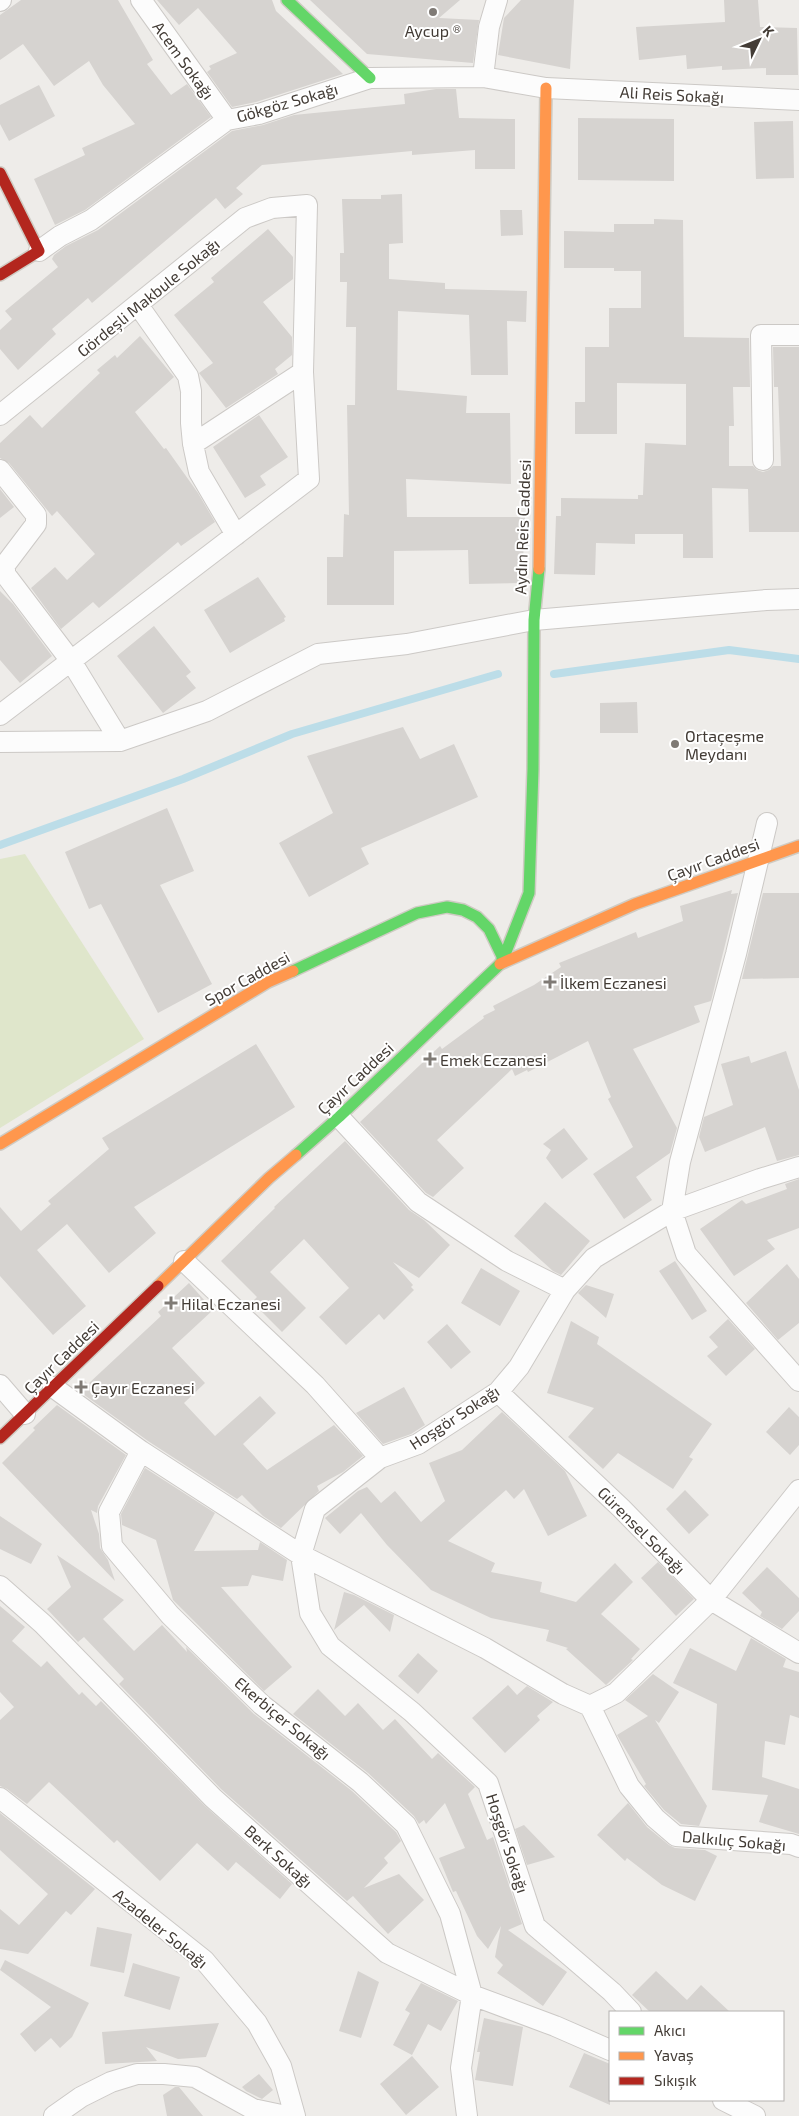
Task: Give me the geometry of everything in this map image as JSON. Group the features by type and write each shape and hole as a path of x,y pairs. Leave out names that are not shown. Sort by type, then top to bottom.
{"street":[{"name":"Acem Sokağı","path":"141,0 227,120"},
{"path":"287,0 370,78"},
{"path":"483,77 489,27 497,0"},
{"name":"Gökgöz Sokağı","path":"38,251 60,236 91,220 227,120 259,114 370,78 483,77 546,88"},
{"name":"Ali Reis Sokağı","path":"546,88 799,100"},
{"name":"Aydın Reis Caddesi","path":"502,962 529,893 533,769 534,620 540,559 546,88"},
{"path":"0,173 38,251 0,275"},
{"name":"Gördeşli Makbule Sokağı","path":"0,415 245,218 272,208 307,205 303,372"},
{"path":"138,305 188,376 191,392 193,444 199,472 236,535"},
{"path":"762,460 761,335 799,335"},
{"path":"0,715 309,479 303,372 193,444"},
{"path":"0,470 36,515 37,520 36,524 5,565 5,574 71,661 120,741"},
{"path":"0,742 120,741 207,711 318,654 408,644 534,620 766,600 799,599"},
{"path":"767,823 736,954 680,1162 672,1211 686,1254 799,1381"},
{"name":"Çayır Caddesi","path":"0,1438 269,1178 339,1117 502,962 635,904 799,846"},
{"name":"Spor Caddesi","path":"0,1144 268,982 416,913 447,907 463,910 477,917 489,929 502,956 502,962"},
{"path":"339,1117 418,1202 507,1261 566,1290"},
{"name":"Hoşgör Sokağı","path":"630,2011 612,1992 536,1926 488,1783 412,1712 330,1646 310,1613 301,1555 316,1509 380,1458 418,1444 498,1392 519,1367 566,1290 594,1258 672,1211 799,1167"},
{"path":"184,1261 315,1385 380,1458"},
{"path":"0,1385 25,1414"},
{"path":"53,1387 142,1451 301,1555 485,1648 563,1694 590,1706 616,1693 711,1600 799,1490"},
{"name":"Gürensel Sokağı","path":"498,1392 622,1508 711,1600 799,1653"},
{"name":"Ekerbiçer Sokağı","path":"142,1451 109,1512 112,1546 170,1615 262,1705 360,1782 406,1825 450,1914 472,1996"},
{"name":"Berk Sokağı","path":"0,1586 43,1624 213,1798 387,1953 472,1996 555,2026 609,2050"},
{"name":"Dalkılıç Sokağı","path":"590,1706 629,1786 656,1818 676,1836 791,1844 799,1847"},
{"name":"Azadeler Sokağı","path":"0,1798 204,1960 257,2023 280,2066 296,2116"},
{"path":"467,2116 461,2068 472,1996"},
{"path":"54,2116 81,2096 111,2082 137,2074 164,2074 195,2077 253,2109 286,2116"},
{"path":"725,2101 755,2116"}],"green space":[{"path":"25,854 144,1039 0,1128 0,859"}],"building":[{"path":"21,0 118,0 153,60 147,64 171,95 187,84 211,117 85,210 55,225 34,179 85,155 82,148 135,124 103,85 89,61 54,86 23,44 0,60 0,15"},
{"path":"157,0 272,0 276,11 343,74 256,102 232,107 207,72 211,69 209,66 237,53 198,8 179,25"},
{"path":"310,0 460,0 439,18 479,20 473,63 367,54"},
{"path":"521,0 574,0 570,69 498,55 504,18"},
{"path":"724,0 758,0 760,27 797,28 798,75 766,75 766,68 722,70 722,66 687,69 686,55 639,60 636,27 725,22"},
{"path":"39,85 55,116 9,141 0,124 0,105"},
{"path":"436,89 456,89 459,118 515,119 515,169 475,169 475,150 412,155 412,151 262,165 236,188 243,194 225,209 216,198 92,303 88,298 52,329 56,334 18,370 0,349 0,330 12,319 5,311 58,267 52,259 54,255 66,246 98,230 232,131 263,125 294,115 405,104 404,94"},
{"path":"578,118 674,119 674,181 578,180"},
{"path":"793,121 794,178 756,179 754,122"},
{"path":"402,194 403,243 389,244 389,279 445,283 445,289 527,291 526,322 507,321 508,375 471,375 469,315 398,311 397,390 467,396 466,413 510,413 511,484 406,479 407,517 525,517 522,583 469,584 468,550 394,551 394,605 327,605 327,557 343,557 344,514 349,515 347,405 355,405 356,327 346,327 347,282 340,282 340,253 344,253 342,199 381,199 381,195"},
{"path":"500,210 522,210 523,235 501,236"},
{"path":"654,219 683,220 684,337 749,338 750,387 733,387 734,426 729,426 729,466 753,466 763,472 773,466 781,466 778,387 774,387 773,347 799,347 799,532 749,532 748,489 712,488 713,558 683,558 683,534 635,534 635,544 596,543 595,575 554,574 556,516 561,516 561,498 638,499 638,495 643,495 645,443 686,445 686,384 617,383 617,434 575,434 575,402 585,402 585,347 609,347 609,308 641,308 641,271 614,271 614,268 564,268 564,231 614,232 614,224 654,224"},
{"path":"268,229 293,257 293,279 263,302 292,337 292,355 275,369 278,374 226,408 199,373 213,363 174,315 214,282 211,278"},
{"path":"140,336 174,377 135,412 164,449 166,448 198,493 215,522 181,546 178,542 99,608 93,602 61,629 31,588 55,567 67,580 95,554 57,511 52,516 9,463 0,458 0,443 30,415 42,428 100,373 97,370 115,355 117,358"},
{"path":"259,415 288,457 260,476 266,485 245,498 213,447"},
{"path":"0,489 14,507 0,518"},
{"path":"258,577 286,617 284,618 285,621 230,653 204,610"},
{"path":"0,591 13,604 52,656 20,683 0,660"},
{"path":"154,626 191,672 186,676 196,688 163,713 117,656"},
{"path":"637,702 638,733 600,733 600,703"},
{"path":"403,727 420,759 454,744 478,797 361,848 369,864 309,897 279,843 333,813 307,756"},
{"path":"167,808 194,871 160,885 212,984 158,1013 101,904 89,909 65,852"},
{"path":"732,890 731,894 738,893 711,1001 694,1006 700,1022 633,1049 677,1128 670,1153 636,1177 652,1200 624,1219 593,1174 633,1147 608,1099 611,1097 588,1041 528,1072 527,1070 515,1076 512,1069 437,1140 464,1168 433,1197 426,1193 360,1122 440,1046 442,1049 484,1018 483,1016 495,1010 493,1006 534,985 561,967 559,963 636,932 638,938 683,921 680,906"},
{"path":"763,893 799,893 799,978 742,979"},
{"path":"256,1044 295,1107 134,1207 156,1233 109,1273 67,1224 37,1250 86,1306 53,1335 0,1276 0,1207 21,1231 51,1204 48,1201 109,1149 102,1138"},
{"path":"786,1051 799,1090 799,1155 777,1161 765,1127 705,1152 699,1137 704,1117 733,1105 721,1064 749,1056 751,1063"},
{"path":"564,1128 588,1159 562,1179 546,1158 551,1150 543,1144"},
{"path":"345,1141 409,1210 424,1220 450,1245 419,1278 393,1262 413,1285 411,1287 414,1290 384,1320 379,1314 346,1345 319,1317 349,1288 304,1239 270,1272 306,1308 282,1332 252,1302 257,1297 221,1261 274,1207"},
{"path":"799,1179 799,1228 767,1240 775,1249 734,1276 700,1229 742,1200 746,1204 787,1189 785,1184"},
{"path":"545,1202 590,1241 561,1275 553,1271 514,1236"},
{"path":"675,1261 707,1311 692,1320 659,1271"},
{"path":"787,1264 799,1279 799,1323 778,1340 746,1303"},
{"path":"481,1268 520,1291 500,1326 461,1303"},
{"path":"189,1283 213,1310 172,1348 205,1383 184,1403 215,1436 260,1396 276,1413 243,1444 267,1470 334,1425 363,1456 343,1472 317,1486 319,1491 281,1528 263,1516 242,1495 237,1499 148,1441 76,1389 84,1380 88,1384 161,1316 158,1312"},
{"path":"586,1285 614,1294 606,1318 578,1293"},
{"path":"728,1319 755,1349 726,1376 707,1356 718,1347 709,1337"},
{"path":"571,1321 599,1337 597,1344 712,1424 689,1457 693,1459 673,1489 618,1453 603,1469 568,1437 594,1408 547,1393"},
{"path":"447,1324 471,1352 451,1369 427,1342"},
{"path":"404,1387 425,1425 411,1434 383,1444 356,1413"},
{"path":"57,1405 126,1455 98,1506 97,1513 91,1510 99,1534 100,1548 108,1560 115,1581 2,1463 35,1430 33,1428"},
{"path":"789,1407 799,1417 799,1445 790,1455 766,1432"},
{"path":"502,1412 565,1471 587,1516 548,1536 524,1489 514,1499 506,1490 448,1541 495,1563 491,1572 542,1582 540,1592 576,1602 615,1563 633,1582 601,1614 640,1649 631,1659 633,1660 606,1685 566,1649 568,1648 546,1641 549,1630 491,1618 431,1590 387,1545 361,1513 340,1534 325,1518 358,1491 367,1487 381,1503 395,1491 421,1522 445,1501 429,1463 462,1450"},
{"path":"145,1468 215,1513 194,1551 258,1550 260,1542 287,1560 283,1581 252,1575 248,1586 221,1587 292,1667 264,1691 173,1600 156,1540 122,1525 121,1514"},
{"path":"685,1490 709,1515 689,1534 666,1509"},
{"path":"0,1516 42,1544 31,1564 0,1549"},
{"path":"57,1555 124,1600 103,1619 134,1651 162,1625 187,1652 186,1647 254,1714 352,1791 396,1832 401,1841 384,1858 388,1863 364,1888 399,1874 424,1900 388,1934 353,1896 347,1901 221,1789 119,1684 124,1679 84,1637 78,1642 47,1609 71,1587"},
{"path":"658,1562 694,1599 676,1616 641,1578"},
{"path":"767,1567 799,1598 799,1611 782,1629 760,1616 762,1612 742,1593"},
{"path":"344,1592 394,1615 390,1632 364,1605 334,1630"},
{"path":"0,1606 25,1627 12,1641 41,1667 47,1661 79,1695 82,1692 96,1706 101,1701 205,1806 292,1884 280,1899 236,1862 228,1871 197,1843 160,1881 117,1840 114,1843 49,1782 27,1804 0,1786 0,1720 14,1707 0,1692"},
{"path":"751,1638 786,1659 783,1667 799,1672 799,1718 790,1715 785,1745 765,1741 762,1777 799,1789 799,1834 759,1822 768,1795 712,1790 717,1704 673,1683 690,1648 736,1671"},
{"path":"418,1653 438,1671 418,1694 398,1676"},
{"path":"653,1674 679,1692 659,1723 655,1720 707,1806 699,1826 681,1824 664,1810 644,1786 646,1784 617,1735 648,1716 625,1700"},
{"path":"508,1685 517,1695 527,1686 553,1702 537,1716 540,1720 505,1753 472,1718"},
{"path":"318,1689 345,1716 358,1703 383,1730 395,1719 432,1759 438,1753 475,1787 468,1794 487,1840 493,1837 522,1924 508,1930 567,1972 543,2006 497,1973 503,1965 495,1957 501,1926 488,1949 477,1936 456,1891 453,1892 439,1858 465,1848 445,1803 426,1824 424,1820 419,1824 414,1816 368,1773 293,1714"},
{"path":"628,1803 647,1827 669,1845 675,1848 705,1850 717,1856 695,1901 662,1885 627,1858 625,1861 597,1835"},
{"path":"0,1813 95,1889 71,1915 66,1911 28,1954 0,1949 0,1909 19,1925 48,1894 0,1850"},
{"path":"524,1825 555,1857 527,1865 515,1829"},
{"path":"97,1927 132,1934 124,1973 90,1966"},
{"path":"5,1960 89,2003 72,2037 60,2048 51,2038 35,2052 20,2034 51,2007 0,1970"},
{"path":"133,1963 180,1977 170,2010 124,1996"},
{"path":"358,1971 379,1982 361,2038 339,2031"},
{"path":"656,1971 687,2000 701,1985 729,2011 649,2011 632,1995"},
{"path":"421,1983 458,2001 441,2031 428,2024 412,2055 393,2045 410,2013 405,2010"},
{"path":"484,2018 523,2027 513,2086 475,2080 480,2052 477,2052"},
{"path":"219,2023 206,2057 178,2059 146,2047 157,2061 105,2064 102,2032"},
{"path":"584,2053 609,2064 610,2105 569,2087"},
{"path":"412,2056 439,2087 406,2115 380,2084"},
{"path":"259,2074 273,2090 262,2099 242,2087"},
{"path":"175,2087 179,2087 203,2116 167,2116 163,2095"}],"waterway":[{"path":"554,674 729,650 799,659"},
{"path":"0,845 183,779 292,734 498,674"}],"traffic: fast":[{"path":"287,0 370,78"},
{"path":"502,962 529,893 533,769 534,620 539,569"},
{"path":"293,971 417,913 447,907 463,910 477,917 489,929 502,956 502,962"},
{"path":"296,1155 339,1117 500,964"}],"traffic: slow":[{"path":"539,569 546,88"},
{"path":"500,964 635,904 799,846"},
{"path":"0,1144 268,982 293,971"},
{"path":"158,1286 269,1178 296,1155"}],"traffic: jam":[{"path":"0,173 39,251 0,275"},
{"path":"0,1438 158,1286"}],"place":[{"name":"Aycup ®","path":"433,12"},
{"name":"Ortaçeşme Meydanı","path":"675,744"},
{"name":"İlkem Eczanesi","path":"550,982"},
{"name":"Emek Eczanesi","path":"430,1059"},
{"name":"Hilal Eczanesi","path":"171,1303"},
{"name":"Çayır Eczanesi","path":"81,1387"}]}
